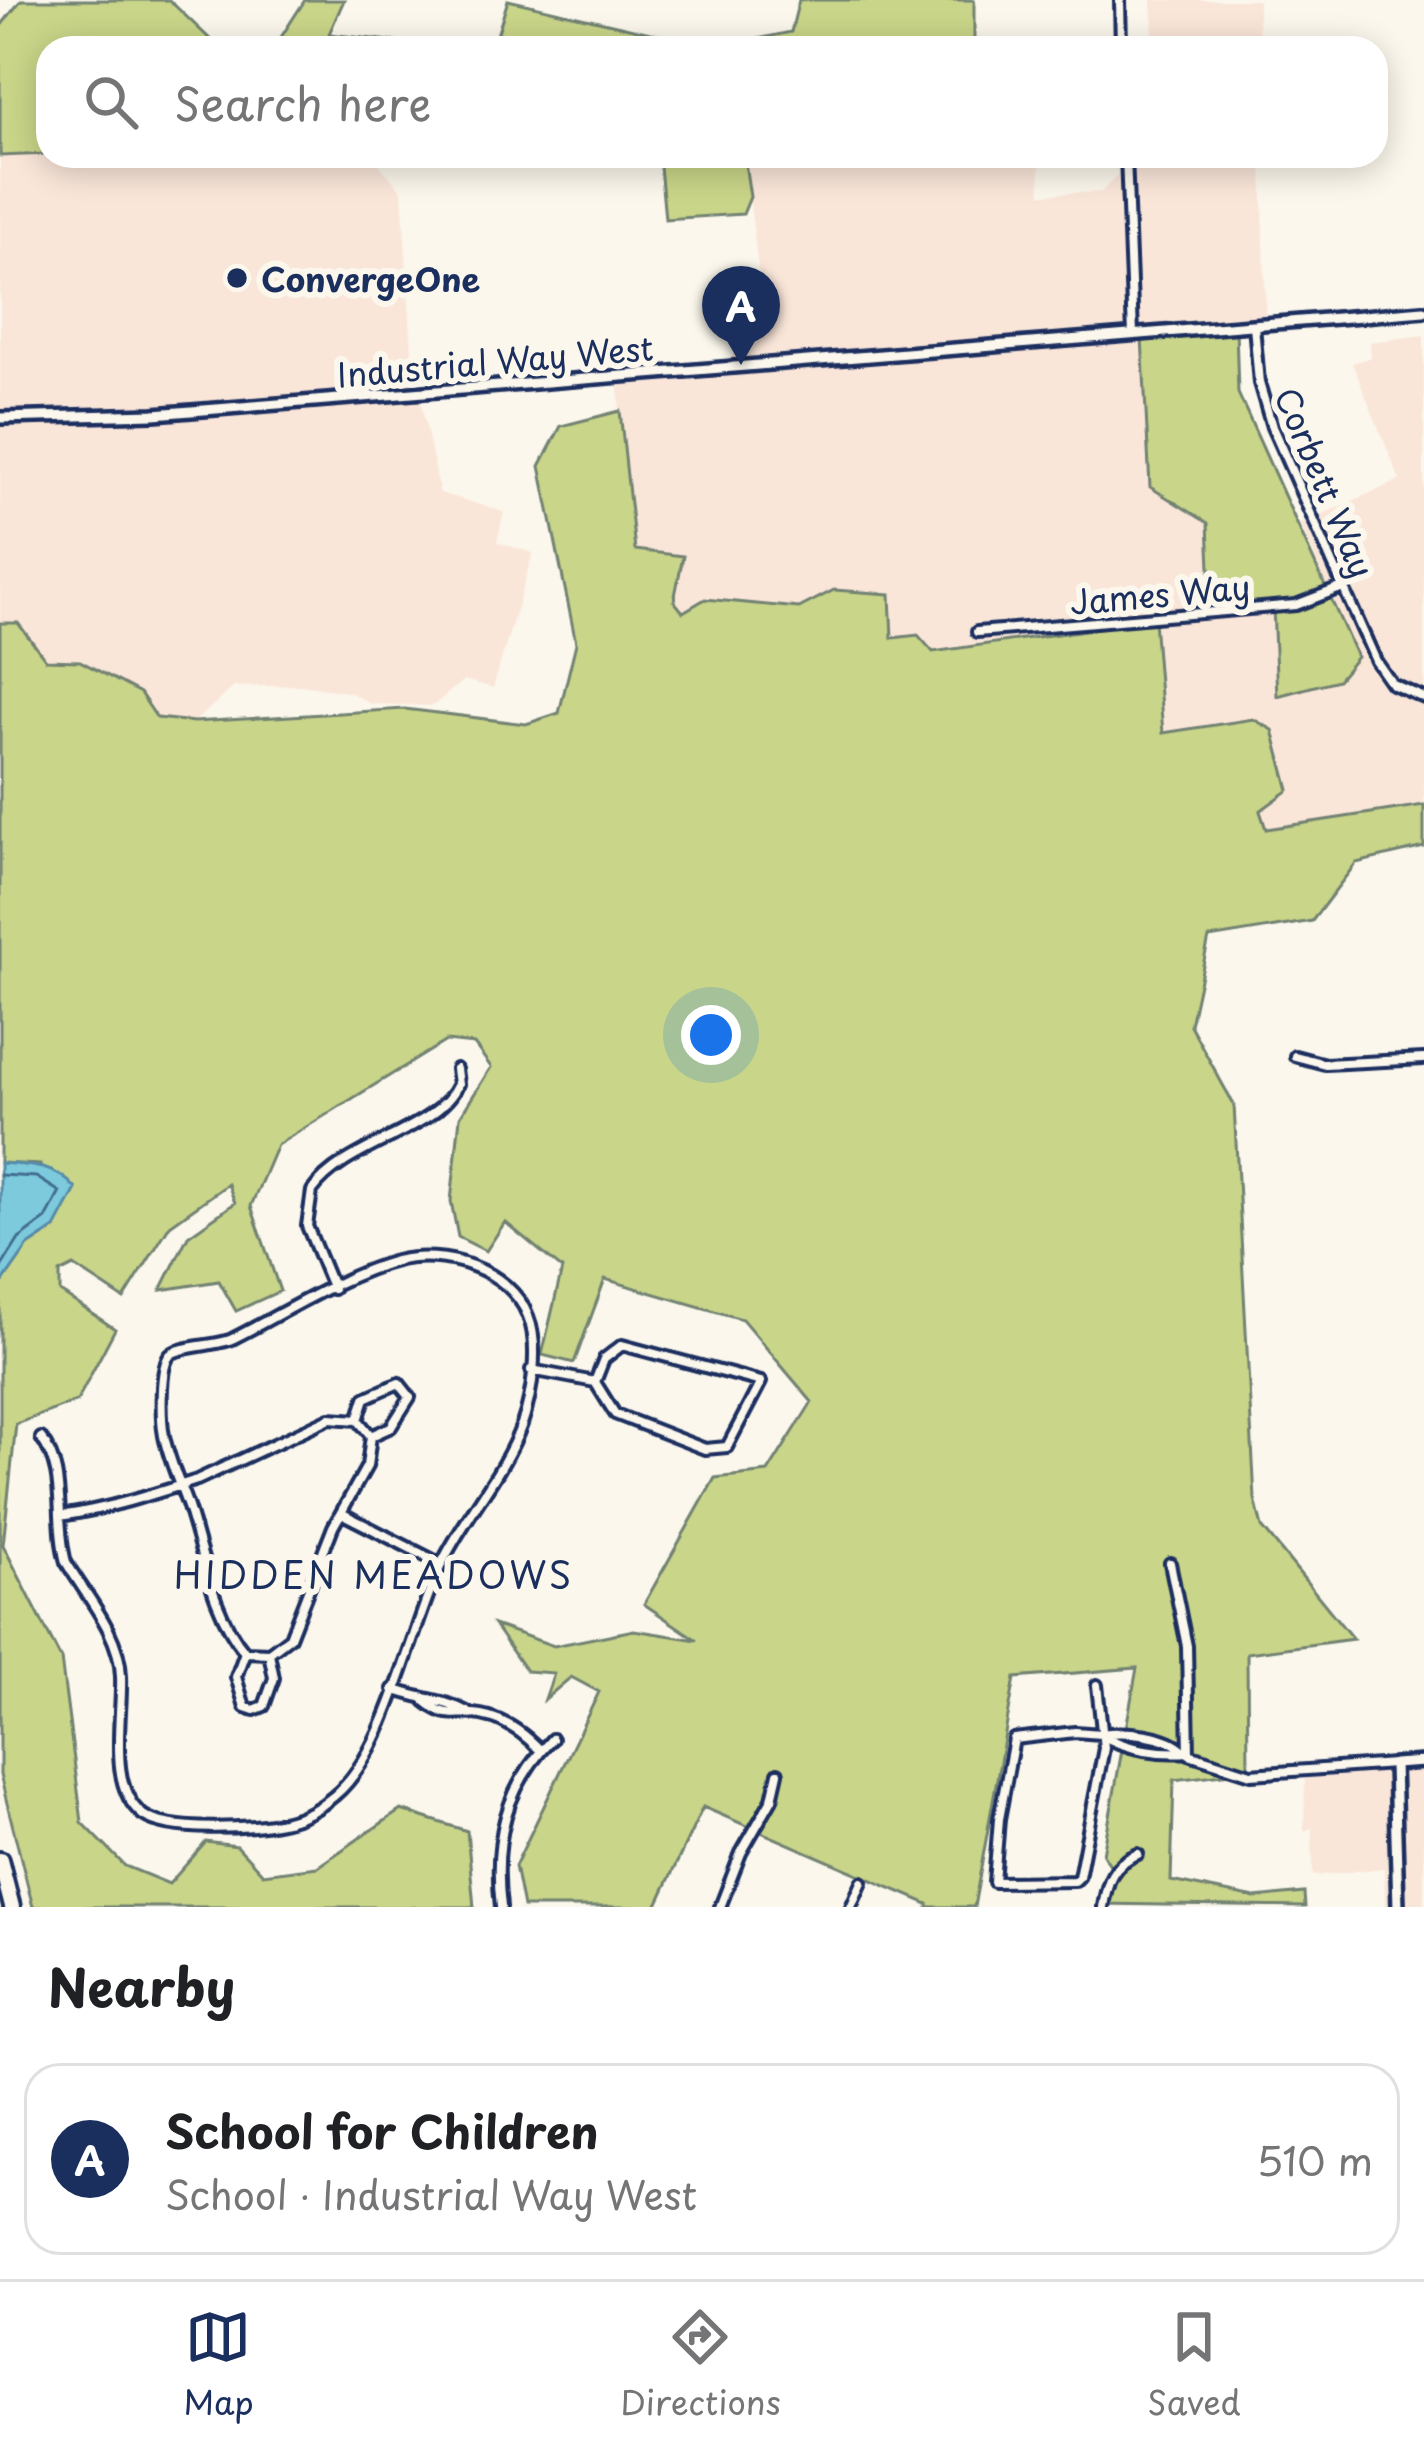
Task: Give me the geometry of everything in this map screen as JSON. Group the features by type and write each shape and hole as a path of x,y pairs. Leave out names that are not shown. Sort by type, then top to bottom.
{"highway":[{"path":"0,1860 12,1907"}],"street":[{"path":"1120,0 1121,36"},
{"path":"1126,168 1133,334"},
{"name":"Industrial Way West","path":"0,418 154,414 1424,311"},
{"name":"Corbett Way","path":"1254,325 1268,416 1343,587 1385,676 1401,690 1424,698"},
{"name":"James Way","path":"977,632 1296,605 1343,587"},
{"path":"1295,1056 1325,1064 1424,1058"},
{"path":"333,1289 307,1226 307,1205 315,1185 346,1159 446,1102 458,1084 456,1069"},
{"path":"41,1438 54,1454 66,1562 118,1653 122,1781 131,1803 149,1819 174,1826 258,1826 288,1821 339,1793 358,1771 441,1564 521,1427 533,1336 526,1311 502,1283 475,1267 443,1258 404,1259 224,1342 177,1350 168,1358 162,1417 166,1443 229,1630 245,1652"},
{"path":"531,1370 596,1382 615,1414 712,1450 727,1447 761,1382 632,1345 618,1347 604,1359 596,1382"},
{"path":"358,1420 365,1397 399,1383 410,1397 391,1427 371,1436"},
{"path":"60,1516 111,1508 181,1486 330,1418 358,1420 371,1436 367,1466 340,1513 290,1637 268,1653 245,1652"},
{"path":"340,1513 441,1564"},
{"path":"1170,1563 1187,1646 1186,1750"},
{"path":"245,1652 236,1677 245,1707 254,1711 264,1706 274,1678 268,1653"},
{"path":"1097,1685 1101,1734 1103,1748 1078,1880 994,1882 1014,1739 1075,1732 1101,1734 1116,1731 1176,1743 1251,1774 1424,1762"},
{"path":"393,1689 448,1715 468,1713 509,1725 541,1751"},
{"path":"501,1907 500,1831 515,1787 552,1739"},
{"path":"1394,1764 1398,1907"},
{"path":"720,1907 741,1853 772,1799 778,1773"},
{"path":"1103,1907 1112,1873 1138,1854"},
{"path":"851,1907 862,1882"}],"shaded area":[{"path":"1152,0 1258,0 1259,36 1153,36"},
{"path":"36,154 36,168 382,168 402,191 413,365 440,493 504,512 497,542 533,553 493,688 464,680 433,706 371,704 352,693 301,685 234,687 194,722 157,718 140,693 80,661 46,660 18,623 0,623 0,156"},
{"path":"746,168 1040,168 1041,194 1101,192 1124,168 1262,168 1266,326 1226,329 1208,523 1273,608 1357,657 1300,524 1400,480 1352,363 1371,357 1370,342 1424,335 1424,805 1266,829 1260,811 1253,719 1162,734 1153,620 933,652 892,638 889,594 834,590 799,608 705,599 683,612 635,550 617,380 724,370 763,308"},
{"path":"1424,1768 1424,1907 1385,1907 1384,1868 1313,1876 1312,1828 1304,1831 1305,1773"}],"green space":[{"path":"21,0 169,0 207,36 36,36 36,154 0,156 0,27"},
{"path":"305,0 344,0 329,34 347,36 282,36"},
{"path":"508,0 663,36 497,36"},
{"path":"799,0 974,0 974,36 772,36 791,32"},
{"path":"660,168 746,168 750,197 743,214 665,219"},
{"path":"1236,328 1238,393 1357,657 1338,680 1277,696 1273,608 1212,614 1208,523 1150,487 1142,337"},
{"path":"620,411 635,550 683,556 674,601 683,612 705,599 799,608 834,590 890,594 892,638 918,635 933,652 1154,620 1163,733 1253,719 1273,730 1289,790 1260,811 1266,829 1424,805 1424,847 1356,863 1312,921 1209,938 1190,1025 1234,1105 1255,1499 1262,1527 1353,1639 1247,1653 1248,1771 1174,1780 1171,1881 1255,1898 1304,1893 1305,1907 1100,1904 1112,1868 1103,1854 1137,1668 1015,1678 974,1907 928,1907 703,1807 656,1907 523,1907 515,1866 599,1692 571,1677 545,1699 554,1673 526,1671 494,1625 554,1646 634,1630 697,1640 644,1604 715,1478 768,1472 812,1402 742,1319 605,1279 574,1363 542,1355 562,1269 505,1222 486,1251 458,1237 451,1201 460,1117 491,1067 474,1044 446,1041 277,1145 251,1206 280,1291 236,1311 219,1281 161,1290 188,1236 235,1203 228,1184 170,1225 124,1299 74,1266 60,1273 60,1292 115,1329 77,1401 16,1424 3,1545 61,1659 82,1822 125,1866 169,1884 206,1842 237,1846 263,1874 317,1867 401,1810 467,1831 474,1907 33,1907 0,1775 0,1286 28,1246 55,1228 40,1165 0,1163 0,623 18,623 46,660 80,661 140,693 157,718 194,722 405,709 526,724 559,713 576,643 540,466 561,426"}],"water":[{"path":"0,1163 51,1171 76,1189 55,1228 28,1246 0,1286"}],"place":[{"name":"ConvergeOne","path":"237,278"},
{"name":"School for Children","path":"741,365"}],"district":[{"name":"HIDDEN MEADOWS","path":"374,1574"}]}
